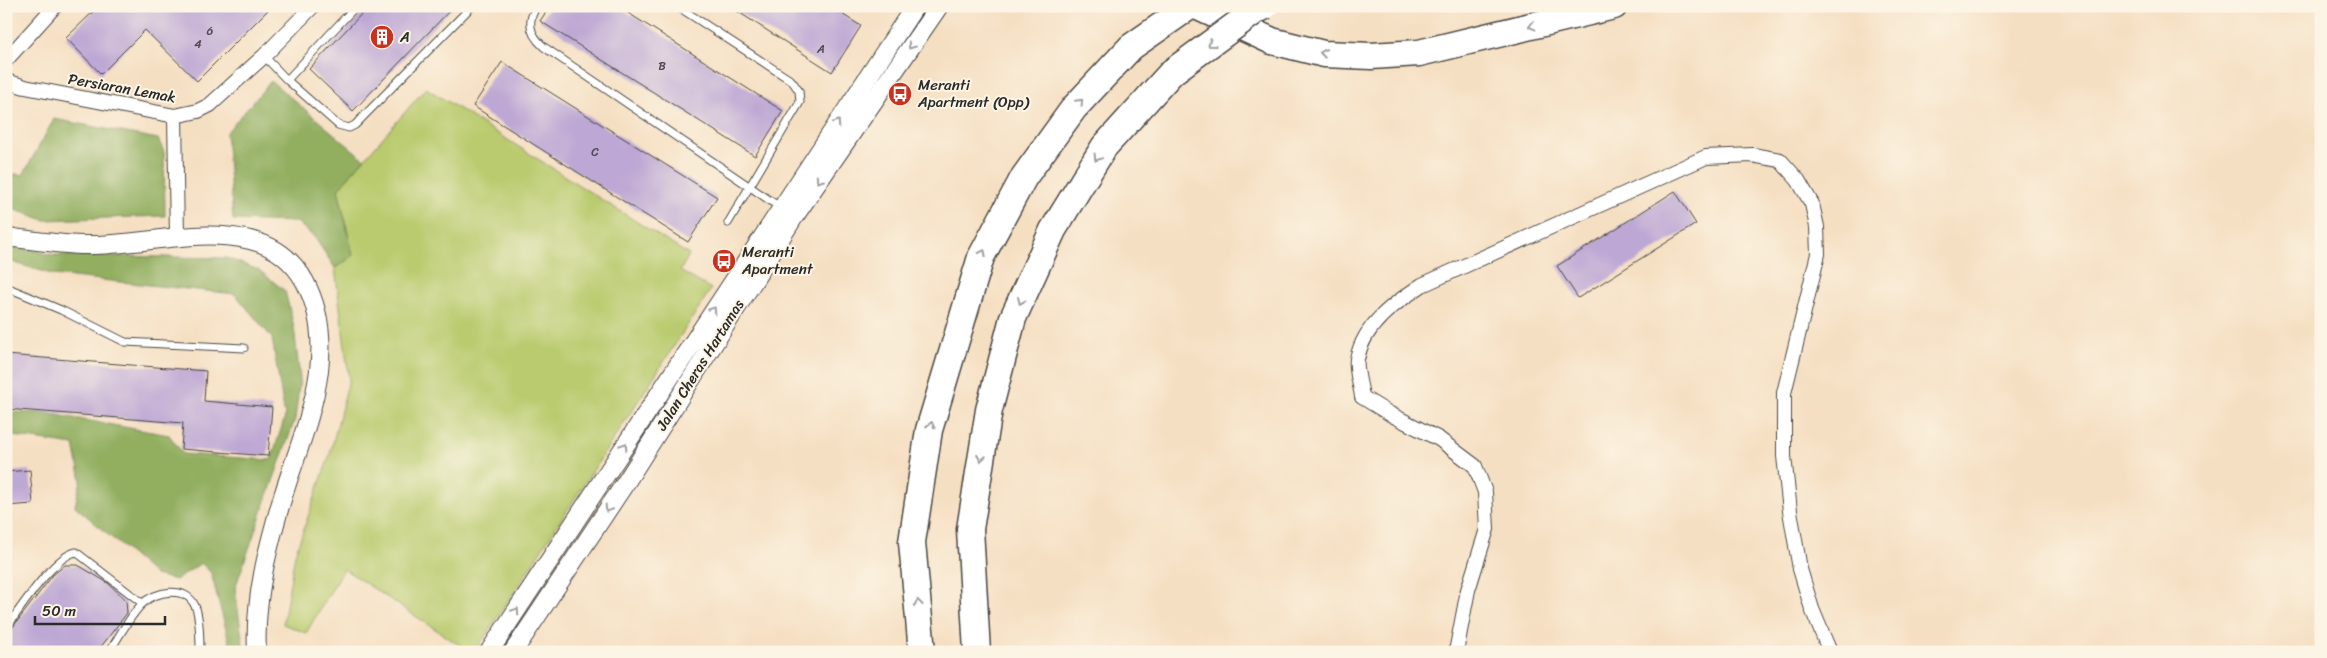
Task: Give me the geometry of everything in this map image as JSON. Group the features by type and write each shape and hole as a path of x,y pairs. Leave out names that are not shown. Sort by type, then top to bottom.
{"highway":[{"path":"922,652 912,542 929,430 981,257 1024,177 1074,108 1131,47 1190,6"},
{"path":"1196,6 1272,41 1324,54 1372,56 1419,53 1614,6"},
{"path":"977,652 974,632 970,529 988,410 1013,318 1053,230 1104,147 1172,72 1256,11 1266,6"}],"street":[{"path":"6,60 55,6"},
{"name":"Persiaran Lemak","path":"6,81 25,88 175,116 210,105 264,56 313,6"},
{"name":"Jalan Cheras Hartamas","path":"514,652 628,479 787,212 915,6"},
{"name":"Jalan Cheras Hartamas","path":"489,652 610,468 787,212 939,6"},
{"path":"175,116 177,237"},
{"path":"1456,652 1468,590 1487,530 1485,492 1475,466 1439,439 1390,414 1362,397 1357,360 1365,337 1388,308 1422,285 1706,156 1752,154 1780,160 1792,173 1812,204 1817,227 1818,254 1784,393 1784,456 1790,511 1800,569 1812,608 1830,652"},
{"path":"6,237 82,245 177,237 212,236 249,239 272,247 289,260 302,278 314,299 320,322 320,367 309,421 283,497 265,567 258,605 257,652"},
{"path":"610,468 628,479"}],"lane":[{"path":"287,80 356,6"},
{"path":"264,56 287,80 338,126 349,128 355,125 472,6"},
{"path":"537,6 530,15 530,26 535,39 544,47 787,212"},
{"path":"678,6 792,81 799,91 800,102 728,223"},
{"path":"6,287 61,310 125,342 244,348"},
{"path":"6,628 56,563 67,554 76,552 142,603"},
{"path":"109,652 142,603 165,592 176,592 189,597 196,606 200,652"}],"green space":[{"path":"271,81 364,159 338,189 353,256 335,268 315,238 297,222 233,220 226,133"},
{"path":"426,88 689,255 680,271 711,289 475,652 470,652 344,569 306,633 283,624 295,554 330,454 349,379 335,268 353,256 338,189"},
{"path":"54,119 158,139 164,152 165,216 45,220 6,207 6,173 23,175"},
{"path":"6,243 52,255 227,258 259,270 285,291 294,327 300,379 295,419 235,588 244,652 232,652 211,573 201,563 176,580 155,575 75,506 81,480 74,445 6,435 6,412 45,413 169,435 183,454 271,460 285,417 272,338 235,294 54,275 6,260"}],"building":[{"path":"99,6 272,6 197,81 145,30 101,74 66,38"},
{"name":"A","path":"369,6 454,6 353,111 309,69"},
{"path":"550,6 617,6 783,111 755,156 540,21"},
{"path":"729,6 829,6 861,26 832,72"},
{"path":"502,62 717,197 688,242 473,106"},
{"path":"1675,191 1696,224 1578,298 1557,266"},
{"path":"6,355 206,371 204,401 272,407 268,456 181,449 183,423 6,409"},
{"path":"30,470 33,504 6,506 6,472"},
{"path":"65,565 78,565 108,583 126,600 127,613 97,652 6,652 6,636 53,575"}],"place":[{"name":"A","path":"382,37"},
{"name":"Meranti Apartment (Opp)","path":"900,94"},
{"name":"Meranti Apartment","path":"724,261"}]}
